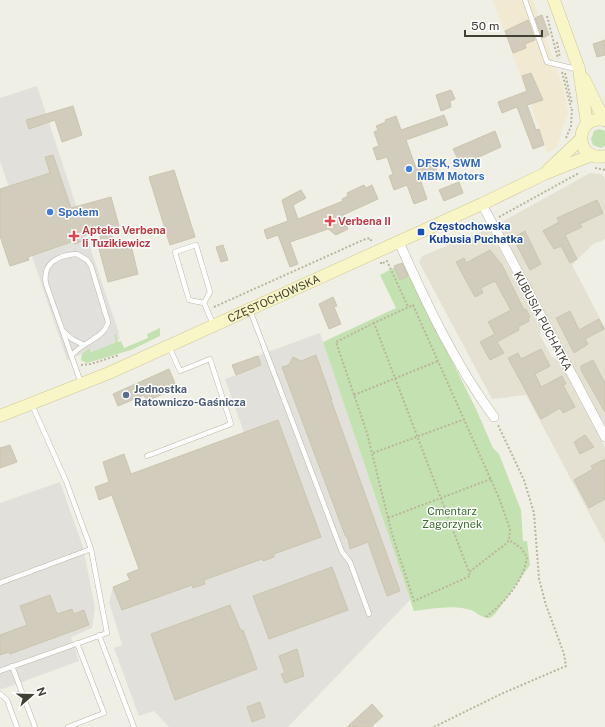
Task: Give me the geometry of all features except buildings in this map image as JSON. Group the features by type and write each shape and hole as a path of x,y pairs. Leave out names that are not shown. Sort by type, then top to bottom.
{"main road":[{"path":"554,0 579,69 604,120 598,120 587,124 582,131 581,139 584,149 592,155 605,156"},
{"path":"579,69 587,124"},
{"name":"CZĘSTOCHOWSKA","path":"544,174 581,139"},
{"name":"CZĘSTOCHOWSKA","path":"0,416 81,385 250,310 544,174 592,155"}],"street":[{"name":"KUBUSIA PUCHATKA","path":"482,204 605,437"},
{"path":"399,242 458,361 473,388 494,417"}],"lane":[{"path":"525,0 547,62 579,69"},
{"path":"204,303 189,300 174,252 196,245 210,292 204,303 214,326"},
{"path":"71,356 82,344 104,332 108,322 91,266 87,260 77,254 72,254 54,260 45,271 46,284 81,385"},
{"path":"250,310 342,552 350,562 369,614"},
{"path":"62,330 72,339 82,344"},
{"path":"147,456 231,424 210,359 180,371 169,346"},
{"path":"0,671 107,633 91,549 66,481 31,404"},
{"path":"0,582 91,549"},
{"path":"99,636 134,727"},
{"path":"68,727 104,713 77,643"},
{"path":"12,666 36,727"},
{"path":"0,694 7,700 17,727"}],"path":[{"path":"546,13 572,108"},
{"path":"550,13 561,65"},
{"path":"594,168 605,170"},
{"path":"491,221 582,171"},
{"path":"206,310 370,238 381,264 387,261 408,307"},
{"path":"374,323 470,576 414,601 388,518 372,453 336,342 374,323 412,305 491,479 510,529 510,540"},
{"path":"75,367 126,353"},
{"path":"354,395 438,361"},
{"path":"434,727 501,694 566,666 539,579 534,513 524,480 509,444 494,417"},
{"path":"372,453 465,419"},
{"path":"388,518 491,479"},
{"path":"469,572 510,540"},
{"path":"486,617 498,607 522,575 525,566 527,557 521,548 510,540"}],"shaded area":[{"path":"493,0 533,0 563,87 568,112 557,147 548,153"},
{"path":"37,86 120,339 67,360 0,161 0,98"},
{"path":"590,173 602,174 605,180 605,239 592,245 572,265 605,328 605,427 498,224"},
{"path":"489,229 541,327 540,335 552,357 559,361 605,448 605,543 526,395 492,399 419,262 422,256"},
{"path":"88,242 119,333 114,335 116,342 91,352 88,345 68,353 36,261"},
{"path":"320,333 410,600 288,727 169,727 154,711 139,716 114,648 122,645 109,602 113,587 130,580 127,574 139,569 111,495 248,444 225,379 236,375 232,365"},
{"path":"60,482 83,547 95,608 92,628 71,637 79,661 0,690 0,503"}],"green space":[{"path":"599,129 605,131 605,146 601,148 593,145 591,139 594,131"},
{"name":"Cmentarz Zagorzynek","path":"403,263 476,409 493,448 499,454 521,510 523,541 527,541 530,565 495,614 490,618 483,617 470,610 454,607 414,611 323,342 396,308 380,275"},
{"path":"160,328 160,336 131,350 87,363 81,360 82,354 90,348 91,352 116,342 114,335 119,333 116,335 118,342 121,341 124,348 148,338 147,334"}],"place":[{"name":"DFSK, SWM MBM Motors","path":"409,169"},
{"name":"Społem","path":"50,212"},
{"name":"Verbena II","path":"330,221"},
{"name":"Częstochowska Kubusia Puchatka","path":"421,232"},
{"name":"Apteka Verbena Ii Tuzikiewicz","path":"74,236"},
{"name":"Jednostka Ratowniczo-Gaśnicza","path":"126,395"}]}
